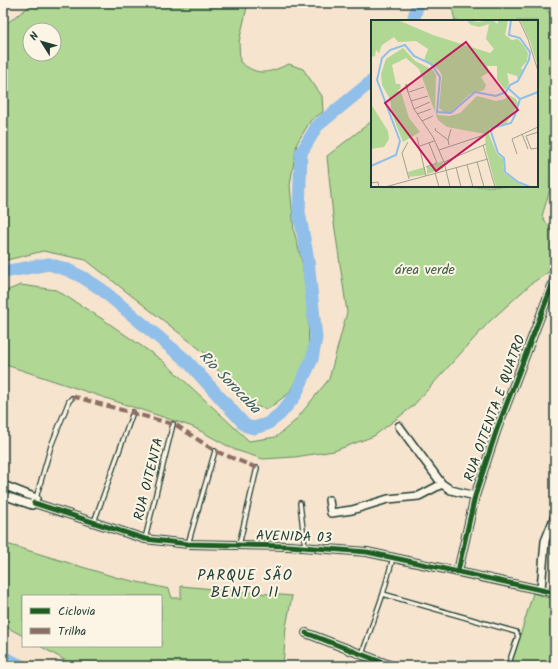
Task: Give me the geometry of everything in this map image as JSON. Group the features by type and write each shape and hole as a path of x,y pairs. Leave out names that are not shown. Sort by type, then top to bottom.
{"street":[{"name":"RUA OITENTA E QUATRO","path":"458,571 476,496 497,429 555,278"},
{"path":"399,426 442,484 452,490 476,496"},
{"path":"329,500 331,513 348,511 374,505 388,499 419,496 442,484"},
{"path":"3,485 35,500 32,505 3,495"},
{"name":"AVENIDA 03","path":"35,500 94,523 145,539 188,544 305,547 367,552 555,593"},
{"path":"541,589 545,541 555,516"},
{"path":"306,633 392,666"}],"lane":[{"path":"35,500 51,446 68,401 72,398"},
{"path":"94,523 133,412"},
{"name":"RUA OITENTA","path":"145,539 173,424"},
{"path":"188,544 215,451"},
{"path":"239,546 257,468"},
{"path":"300,503 305,547"},
{"path":"362,655 383,594 393,558"},
{"path":"383,594 516,632 518,636 508,666"}],"green space":[{"path":"34,3 248,3 239,42 240,62 258,72 275,70 289,64 303,69 322,96 323,112 311,120 297,143 290,185 294,231 302,262 308,305 309,356 289,393 268,409 243,404 206,354 86,260 43,251 3,261 3,26"},
{"name":"área verde","path":"451,3 544,3 555,24 555,173 542,216 555,236 555,268 532,283 489,322 412,407 374,436 334,451 295,457 263,459 235,450 193,427 3,364 3,292 21,285 56,290 104,320 163,361 249,441 276,437 295,421 329,379 347,312 333,216 327,156 371,122 371,187 538,187 538,20 455,20"},
{"path":"7,544 115,577 169,589 172,598 181,598 181,586 292,596 286,627 283,666 75,666 42,647 162,647 162,595 22,595 22,635 3,625 3,557"},
{"path":"533,593 555,600 555,666 511,666"}],"waterway":[{"name":"Rio Sorocaba","path":"413,20 418,3"},
{"name":"Rio Sorocaba","path":"3,272 49,264 68,270 84,278 101,289 187,361 246,426 254,428 267,424 280,414 295,396 312,359 316,338 308,260 299,212 301,153 317,126 371,82"},
{"name":"Rio Sorocaba","path":"3,657 22,666"}],"marked path":[{"path":"72,398 75,397 176,425 215,451 257,468"}],"cycle path":[{"path":"458,571 475,496 497,429 555,278"},
{"path":"34,503 145,539 188,544 289,546 367,552 555,593"},
{"path":"306,633 392,666"}],"district":[{"name":"PARQUE SÃO BENTO II","path":"245,584"}]}
